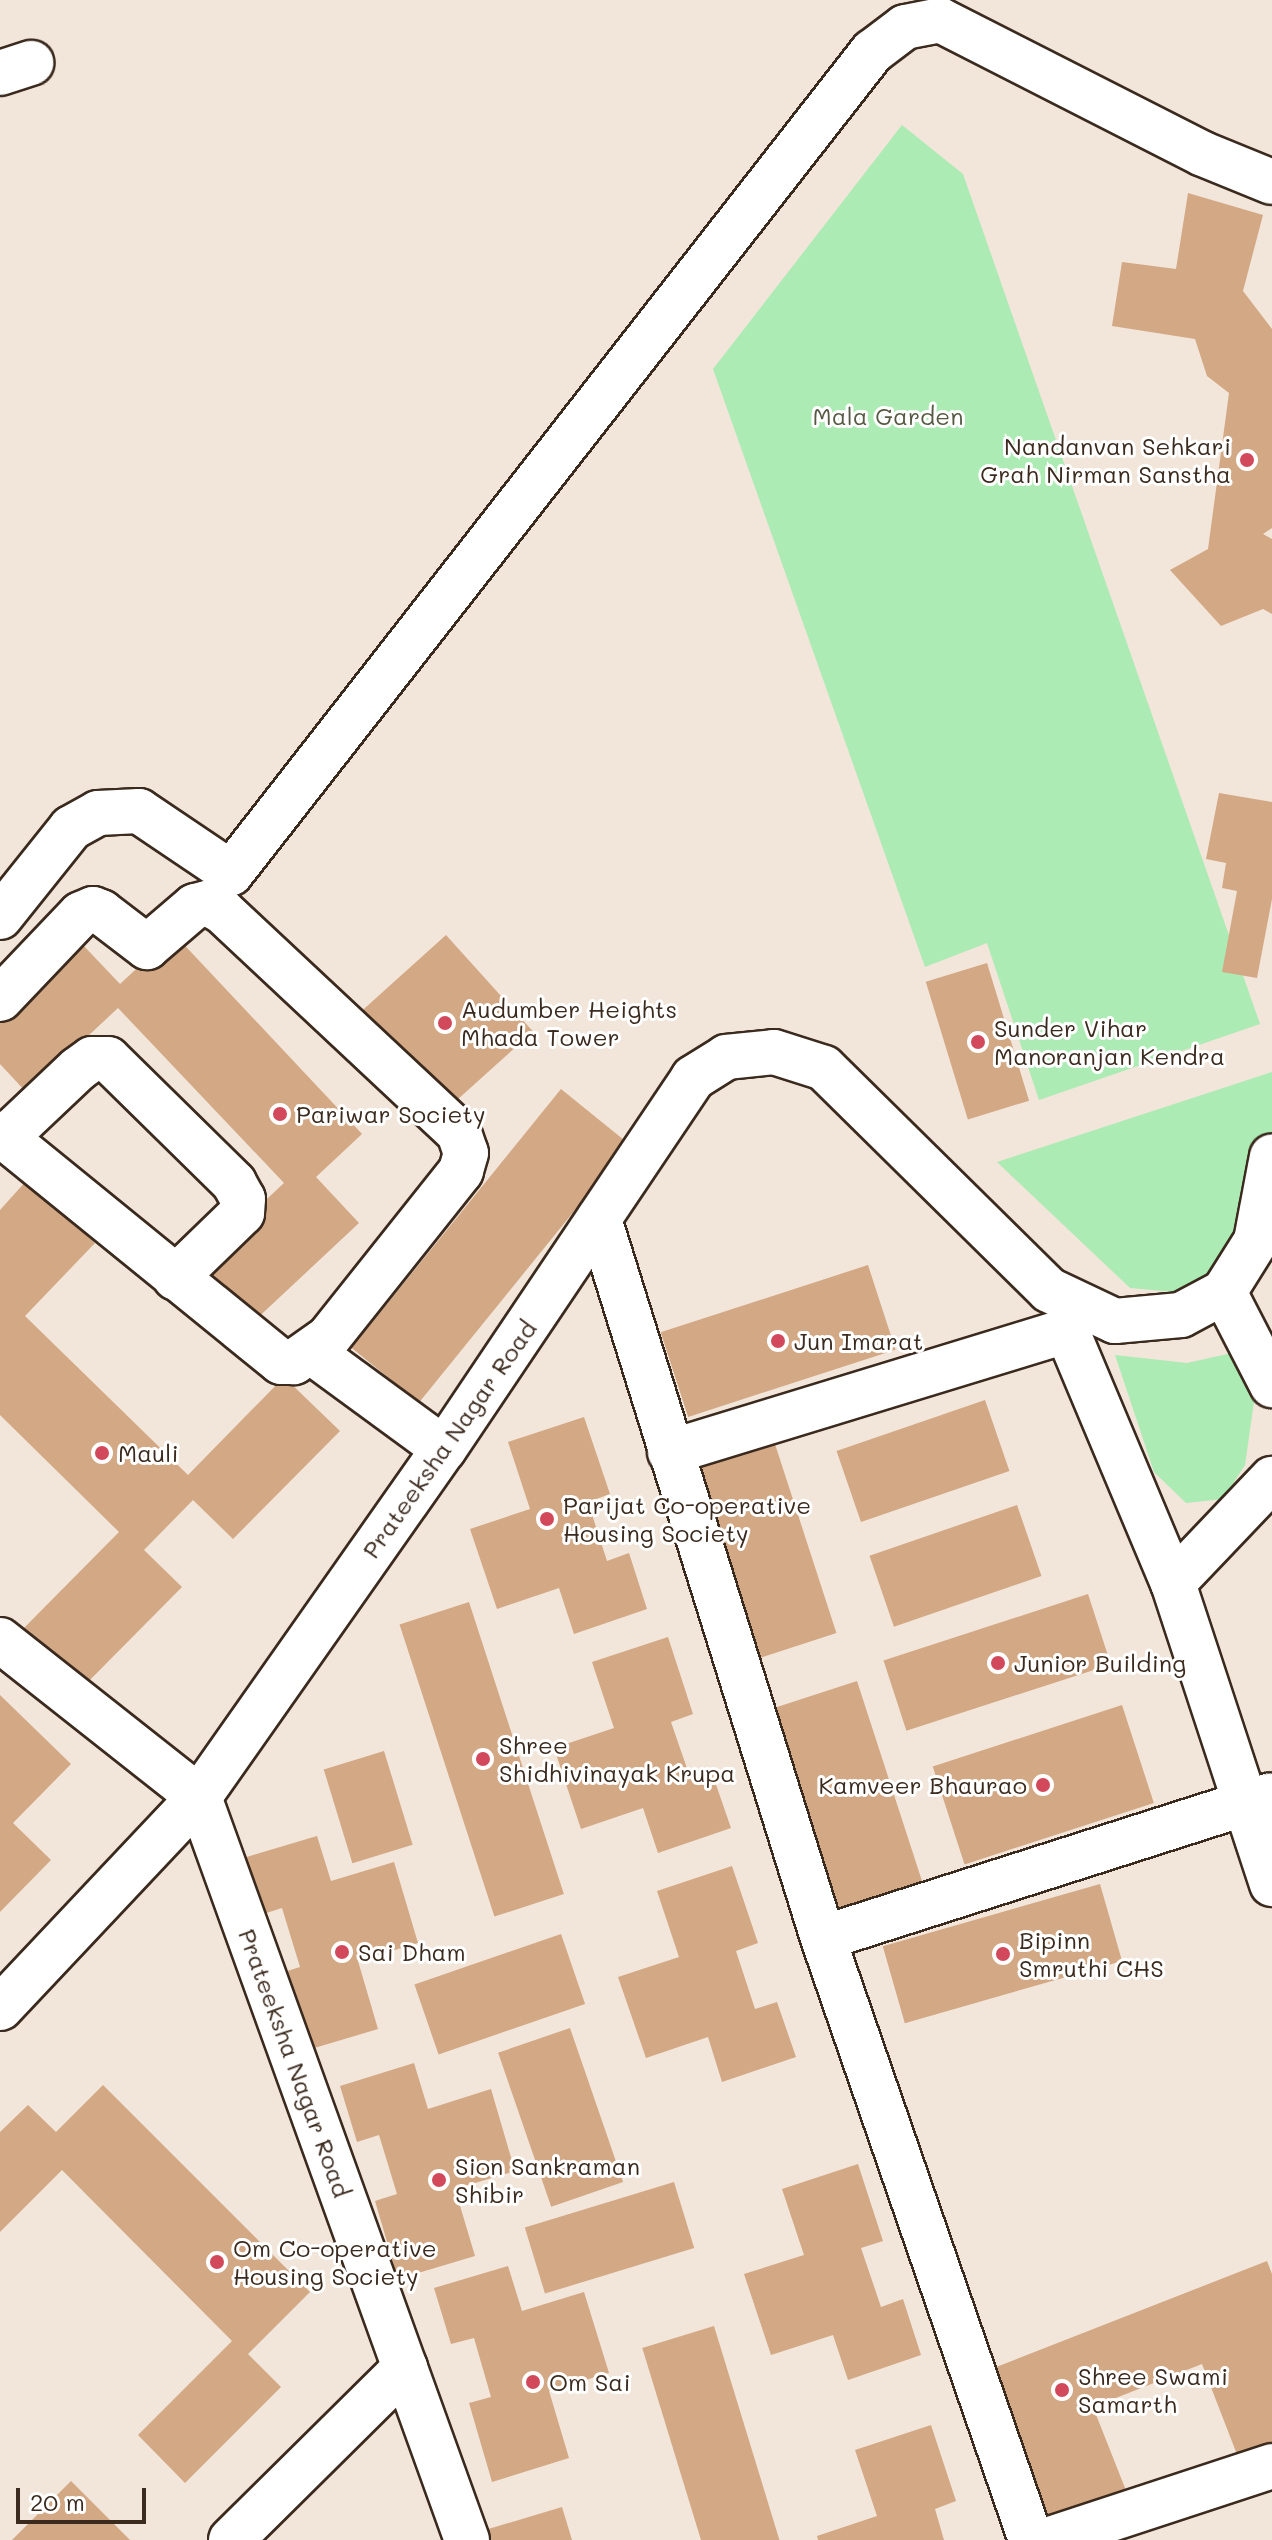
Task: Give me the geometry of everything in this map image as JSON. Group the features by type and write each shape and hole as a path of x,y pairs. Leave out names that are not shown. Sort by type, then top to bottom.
{"street":[{"path":"0,917 71,828 98,813 139,811 231,873 872,52 905,27 940,20 1203,154 1272,182"},
{"path":"0,999 81,914 93,909 147,947 195,906 207,903 222,911 459,1133 466,1153 461,1171 313,1353 294,1362 281,1362 175,1278 2,1136 92,1059 108,1059 234,1183 243,1199 242,1213 175,1278"},
{"name":"Prateeksha Nagar Road","path":"467,2540 199,1797 444,1449 693,1078 726,1057 774,1052 824,1068 1049,1290 1070,1318 1115,1321 1181,1315 1224,1292 1256,1241 1272,1156"},
{"path":"599,1219 823,1938 1031,2540"},
{"path":"1224,1292 1272,1385"},
{"path":"670,1452 1070,1318 1258,1800 1272,1884"},
{"path":"313,1353 444,1449"},
{"path":"1173,1583 1272,1479"},
{"path":"0,1640 199,1797 0,2008"},
{"path":"823,1938 1258,1800"},
{"path":"231,2540 405,2368"},
{"path":"1047,2540 1272,2466"}],"green space":[{"name":"Mala Garden","path":"902,125 963,174 1260,1024 1039,1100 987,943 925,967 713,369"},
{"path":"1272,1072 1272,1202 1261,1250 1185,1293 1130,1288 997,1162"},
{"path":"1264,1331 1245,1465 1223,1499 1186,1503 1154,1472 1115,1355 1187,1363 1232,1353"}],"building":[{"name":"Nandanvan Sehkari Grah Nirman Sanstha","path":"1188,193 1263,215 1243,291 1272,329 1272,528 1263,534 1272,539 1272,614 1263,609 1221,626 1170,570 1208,549 1229,393 1207,376 1195,339 1112,326 1122,262 1176,269"},
{"path":"1219,793 1272,802 1272,899 1257,978 1222,972 1237,891 1222,888 1226,863 1206,859"},
{"name":"Pariwar Society","path":"174,934 362,1134 316,1177 359,1223 249,1326 194,1267 284,1183 118,1008 27,1093 0,1064 0,1020 82,944 120,984"},
{"name":"Audumber Heights Mhada Tower","path":"446,935 533,1032 445,1111 358,1014"},
{"name":"Sunder Vihar Manoranjan Kendra","path":"987,963 1029,1101 968,1119 926,982"},
{"path":"561,1089 629,1144 419,1403 351,1348"},
{"name":"Mauli","path":"27,1180 95,1243 25,1316 188,1475 284,1377 340,1431 233,1539 193,1500 144,1550 182,1587 79,1691 19,1633 119,1532 0,1415 0,1210"},
{"name":"Jun Imarat","path":"868,1265 896,1350 688,1417 661,1332"},
{"path":"985,1400 1009,1471 861,1522 837,1451"},
{"name":"Parijat Co-operative Housing Society","path":"584,1417 610,1494 588,1502 607,1561 629,1553 647,1609 574,1634 559,1588 497,1609 470,1529 530,1509 508,1442"},
{"path":"774,1441 836,1633 752,1661 689,1469"},
{"path":"1017,1505 1041,1576 894,1627 869,1556"},
{"name":"Junior Building","path":"1088,1594 1111,1664 906,1731 884,1660"},
{"name":"Shree Shidhivinayak Krupa","path":"469,1602 564,1894 494,1917 400,1625"},
{"path":"668,1637 693,1714 671,1722 691,1780 712,1773 731,1828 658,1853 643,1808 581,1829 554,1748 614,1728 592,1662"},
{"path":"857,1681 923,1884 839,1911 773,1708"},
{"path":"0,1695 71,1764 13,1823 51,1860 0,1912"},
{"name":"Kamveer Bhaurao","path":"1122,1705 1154,1803 965,1864 933,1766"},
{"path":"384,1751 413,1845 352,1863 324,1769"},
{"name":"Sai Dham","path":"317,1836 331,1881 394,1862 418,1943 358,1961 378,2029 301,2052 278,1974 300,1967 282,1908 260,1915 243,1858"},
{"path":"732,1866 758,1943 736,1951 755,2009 777,2002 796,2057 722,2082 708,2037 646,2058 618,1977 679,1957 657,1891"},
{"name":"Bipinn Smruthi CHS","path":"1100,1884 1122,1961 905,2023 883,1946"},
{"path":"561,1934 585,2004 439,2054 414,1984"},
{"path":"570,2028 623,2182 551,2207 498,2053"},
{"name":"Sion Sankraman Shibir","path":"414,2063 428,2109 491,2089 515,2171 455,2189 475,2256 398,2279 375,2201 397,2194 379,2135 357,2142 340,2086"},
{"name":"Om Co-operative Housing Society","path":"103,2085 310,2292 248,2354 281,2387 185,2483 138,2435 232,2341 62,2170 0,2232 0,2132 28,2105 56,2132"},
{"path":"858,2164 883,2241 861,2248 881,2307 903,2299 921,2355 848,2380 833,2335 771,2355 744,2274 804,2255 782,2189"},
{"path":"674,2182 694,2248 545,2294 525,2228"},
{"name":"Shree Swami Samarth","path":"1267,2261 1272,2274 1272,2444 1238,2457 1202,2364 1093,2407 1127,2493 1041,2527 981,2373"},
{"name":"Om Sai","path":"508,2266 522,2311 584,2292 609,2373 549,2391 569,2458 492,2482 469,2403 491,2397 474,2338 451,2344 434,2288"},
{"path":"714,2326 779,2540 701,2540 642,2348"},
{"path":"931,2425 956,2501 935,2509 944,2540 818,2540 817,2536 877,2516 855,2450"},
{"path":"71,2481 130,2540 12,2540"},
{"path":"562,2507 572,2540 488,2540 485,2530"}],"place":[{"name":"Nandanvan Sehkari Grah Nirman Sanstha","path":"1247,460"},
{"name":"Audumber Heights Mhada Tower","path":"445,1023"},
{"name":"Sunder Vihar Manoranjan Kendra","path":"978,1042"},
{"name":"Pariwar Society","path":"280,1114"},
{"name":"Jun Imarat","path":"778,1341"},
{"name":"Mauli","path":"102,1453"},
{"name":"Parijat Co-operative Housing Society","path":"547,1519"},
{"name":"Junior Building","path":"998,1663"},
{"name":"Shree Shidhivinayak Krupa","path":"483,1759"},
{"name":"Kamveer Bhaurao","path":"1043,1785"},
{"name":"Sai Dham","path":"342,1952"},
{"name":"Bipinn Smruthi CHS","path":"1003,1954"},
{"name":"Sion Sankraman Shibir","path":"439,2180"},
{"name":"Om Co-operative Housing Society","path":"217,2262"},
{"name":"Om Sai","path":"533,2382"},
{"name":"Shree Swami Samarth","path":"1062,2390"}]}
